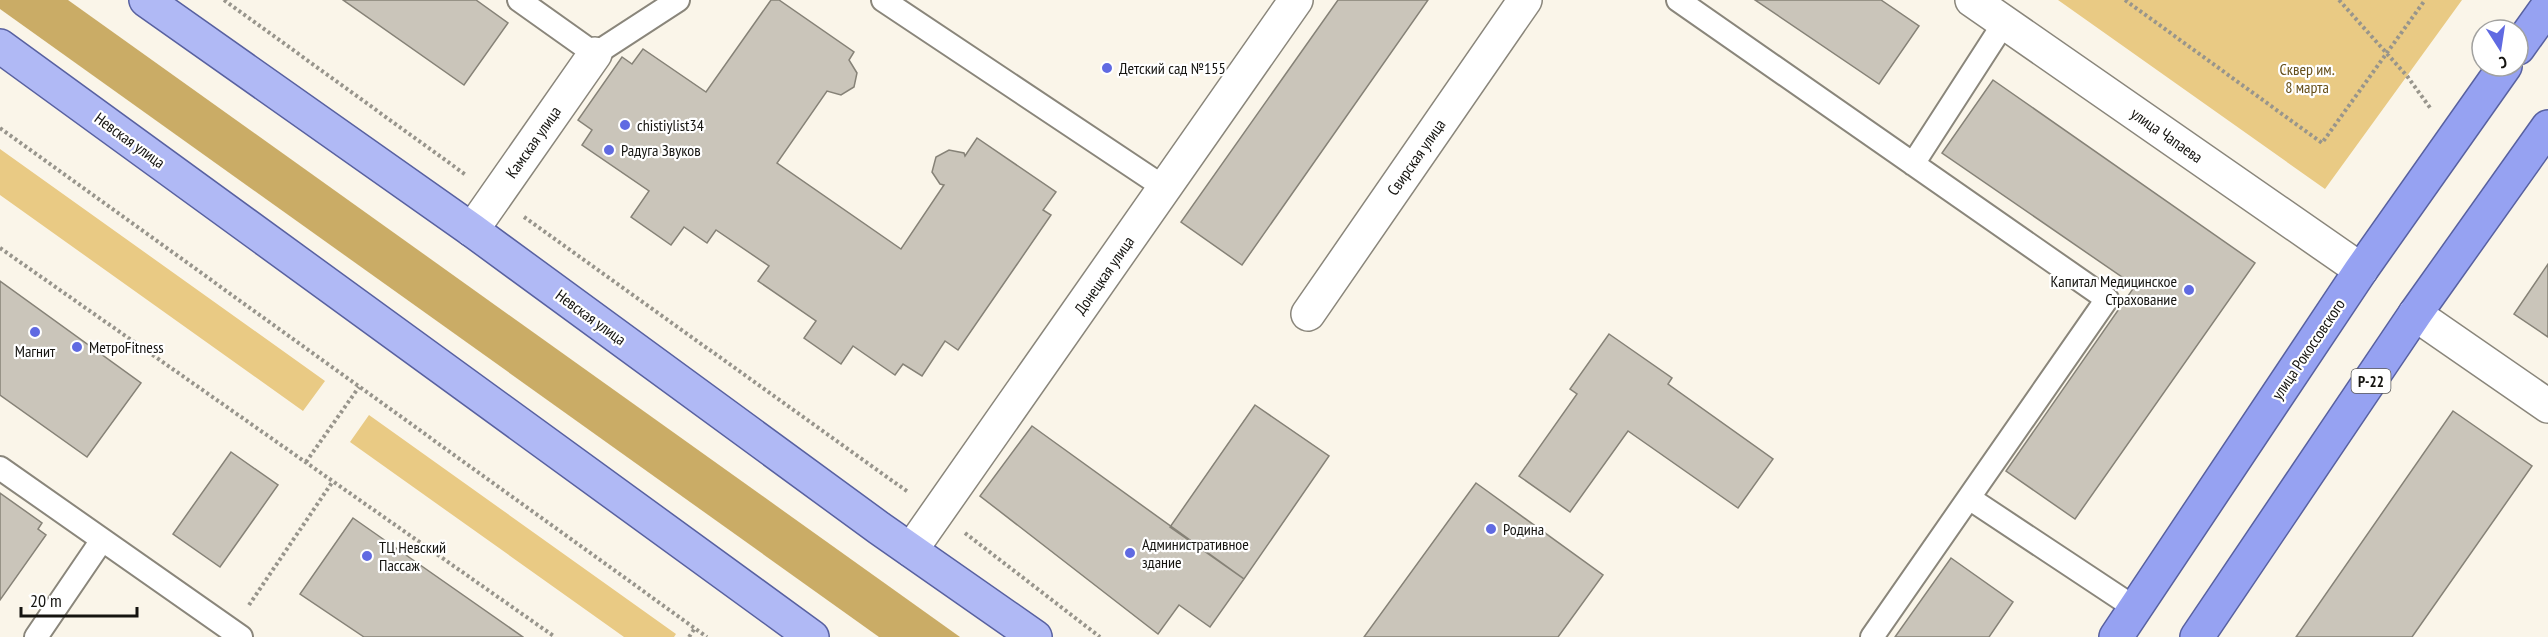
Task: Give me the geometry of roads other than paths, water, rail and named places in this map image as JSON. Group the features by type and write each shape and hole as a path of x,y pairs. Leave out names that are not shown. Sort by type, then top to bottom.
{"highway":[{"path":"2530,31 2548,6"},
{"name":"улица Рокоссовского","path":"2116,637 2361,270 2497,78"},
{"name":"Р-22","path":"2197,637 2415,315 2548,127"}],"main road":[{"name":"Невская улица","path":"146,0 472,230 911,550 1035,637"},
{"name":"Невская улица","path":"0,46 812,637"}],"street":[{"name":"Донецкая улица","path":"911,550 1296,0"},
{"name":"Свирская улица","path":"1308,314 1525,0"},
{"name":"улица Чапаева","path":"1972,0 2361,270"},
{"name":"Камская улица","path":"472,230 595,54"},
{"path":"2415,315 2548,406"}],"lane":[{"path":"519,0 595,54 678,0"},
{"path":"883,0 1165,188"},
{"path":"1678,0 2107,299 1872,637"},
{"path":"1912,164 2004,22"},
{"path":"0,468 236,634"},
{"path":"1969,498 2136,608"},
{"path":"36,637 102,540"}],"place":[{"name":"Детский сад №155","path":"1107,68"},
{"name":"chistiylist34","path":"625,125"},
{"name":"Радуга Звуков","path":"609,150"},
{"name":"Капитал Медицинское Страхование","path":"2189,290"},
{"name":"Магнит","path":"35,332"},
{"name":"МетроFitness","path":"77,347"},
{"name":"Родина","path":"1491,529"},
{"name":"Административное здание","path":"1130,553"},
{"name":"ТЦ Невский Пассаж","path":"367,556"}],"park label":[{"name":"Сквер им. 8 марта","path":"2307,78"}]}
